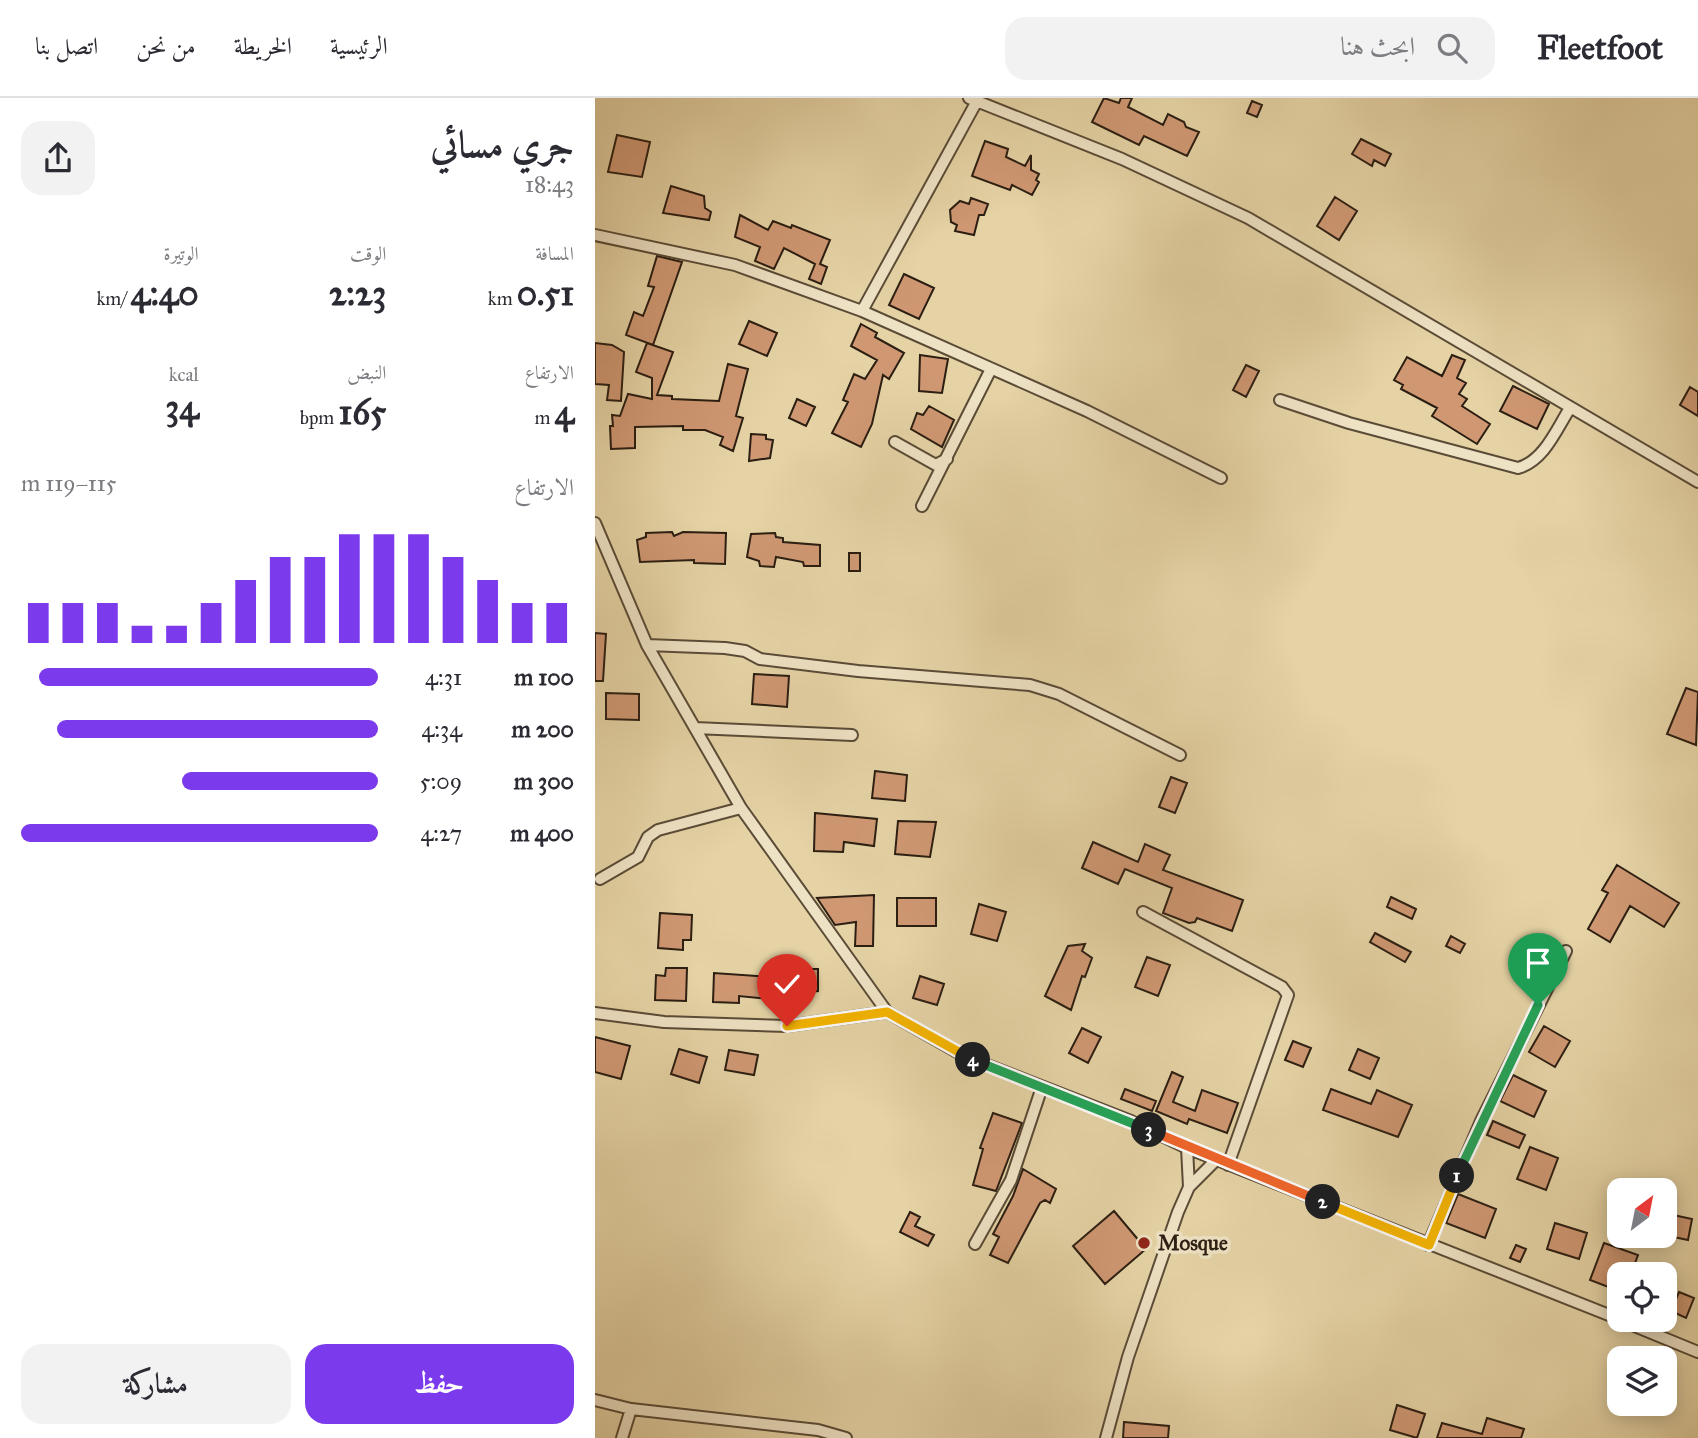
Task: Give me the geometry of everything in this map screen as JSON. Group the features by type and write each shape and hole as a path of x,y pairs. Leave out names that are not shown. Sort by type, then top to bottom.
{"street":[{"path":"862,311 905,237 973,100 1122,159 1248,218 1698,482"},
{"path":"595,235 735,265 862,311 1087,411 1221,478"},
{"path":"922,506 991,369"},
{"path":"1280,400 1349,423 1518,468 1530,465 1538,458 1570,408"},
{"path":"895,442 936,465 947,459"},
{"path":"595,523 601,552 647,645 741,808 887,1012 964,1056 1131,1121 1216,1160 1607,1314"},
{"path":"647,645 725,648 745,651 760,659 858,671 1030,685 1059,694 1180,755"},
{"path":"695,728 852,734"},
{"path":"600,879 638,857 648,837 655,832 741,808"},
{"path":"1143,912 1282,987 1288,995 1228,1164"},
{"path":"1429,1245 1481,1121 1566,951"},
{"path":"595,1013 664,1022 787,1026 887,1012"},
{"path":"975,1244 1011,1180 1042,1087"},
{"path":"1106,1438 1128,1357 1189,1186 1187,1148"},
{"path":"1189,1186 1216,1160"},
{"path":"1650,1332 1698,1352"},
{"path":"595,1400 631,1409 761,1422 846,1438"},
{"path":"622,1438 631,1409"}],"building":[{"path":"1104,98 1119,103 1121,98 1132,98 1128,107 1163,125 1168,114 1184,122 1186,127 1199,132 1187,156 1144,136 1139,145 1092,122"},
{"path":"1252,101 1262,105 1257,117 1247,113"},
{"path":"617,135 650,142 642,177 608,172"},
{"path":"1361,139 1391,154 1385,166 1374,160 1372,166 1352,154"},
{"path":"985,141 1008,149 1006,157 1025,166 1031,155 1031,170 1039,174 1036,180 1039,182 1032,195 1012,185 1010,190 972,176"},
{"path":"671,186 704,196 705,208 711,212 709,220 663,213"},
{"path":"1335,197 1357,211 1339,240 1317,226"},
{"path":"971,198 988,204 984,215 979,215 974,235 955,231 957,225 951,222 950,210 960,201 969,204"},
{"path":"740,215 768,230 773,221 791,228 792,225 830,240 820,264 827,267 821,284 809,279 815,264 784,248 774,269 755,261 760,247 735,237"},
{"path":"657,256 682,262 653,345 626,335 634,312 643,316 654,287 648,286"},
{"path":"904,274 934,288 919,319 889,305"},
{"path":"749,321 777,333 767,356 739,344"},
{"path":"861,324 877,333 875,337 904,353 889,379 883,375 872,424 861,447 832,433 848,402 843,400 854,374 865,379 877,360 851,346"},
{"path":"595,343 612,345 624,352 621,401 607,400 609,385 595,384"},
{"path":"647,343 673,352 657,395 672,396 672,399 719,401 728,364 748,369 736,416 743,418 733,451 720,445 723,437 705,430 683,430 683,426 635,427 635,448 611,449 612,415 620,416 628,394 652,399 652,378 636,372"},
{"path":"920,355 948,359 942,393 919,391"},
{"path":"1452,355 1465,360 1457,378 1466,383 1459,394 1467,399 1462,406 1490,424 1477,444 1432,416 1437,408 1401,389 1403,385 1394,380 1407,357 1442,376"},
{"path":"1246,365 1259,371 1246,397 1233,390"},
{"path":"1513,386 1549,404 1537,429 1500,411"},
{"path":"1690,387 1698,392 1698,416 1680,405"},
{"path":"797,399 815,407 806,426 789,418"},
{"path":"929,406 954,420 942,447 911,429 917,413 923,415"},
{"path":"751,434 766,435 766,439 773,440 770,458 749,461"},
{"path":"672,532 674,536 683,532 726,533 725,564 694,563 694,560 640,562 637,540 646,537 646,533"},
{"path":"775,533 776,537 783,538 783,542 820,545 820,566 804,566 803,562 776,557 774,567 760,566 759,561 747,557 751,534"},
{"path":"849,553 860,553 860,571 849,571"},
{"path":"595,633 606,634 603,681 595,681"},
{"path":"754,674 789,676 787,707 752,704"},
{"path":"1686,688 1698,692 1696,745 1667,734"},
{"path":"606,693 639,694 639,720 606,719"},
{"path":"875,771 907,775 905,801 872,798"},
{"path":"1171,777 1187,783 1175,813 1159,807"},
{"path":"815,813 877,819 874,846 844,842 843,852 814,851"},
{"path":"898,821 936,822 930,857 895,854"},
{"path":"1093,842 1138,862 1145,844 1170,855 1163,870 1243,900 1232,931 1197,918 1195,922 1189,923 1163,913 1172,888 1125,869 1118,884 1082,868"},
{"path":"1617,865 1679,903 1664,927 1630,906 1610,942 1588,929 1608,893 1602,890"},
{"path":"874,895 873,946 855,946 856,922 835,925 817,898"},
{"path":"1391,897 1416,909 1412,919 1387,907"},
{"path":"897,898 936,898 936,926 897,926"},
{"path":"979,904 1006,912 997,941 971,934"},
{"path":"660,913 692,915 691,940 683,940 683,950 658,948"},
{"path":"1375,933 1411,952 1405,962 1370,942"},
{"path":"1451,936 1465,944 1460,953 1446,946"},
{"path":"1085,944 1082,951 1092,958 1085,977 1082,976 1071,1010 1045,996 1068,946"},
{"path":"1147,957 1170,965 1158,996 1135,987"},
{"path":"666,968 687,968 686,1001 655,1000 656,975 665,976"},
{"path":"801,969 818,969 818,991 778,995 779,1000 739,996 739,1003 713,1002 714,973 801,979"},
{"path":"920,976 944,984 937,1005 913,998"},
{"path":"1544,1026 1570,1041 1555,1067 1529,1052"},
{"path":"1082,1028 1101,1037 1088,1063 1069,1053"},
{"path":"595,1037 630,1046 621,1079 595,1072"},
{"path":"1293,1041 1311,1048 1303,1067 1285,1060"},
{"path":"679,1049 707,1057 699,1083 671,1074"},
{"path":"1358,1049 1379,1058 1370,1079 1349,1070"},
{"path":"729,1050 758,1055 754,1075 725,1070"},
{"path":"1172,1072 1183,1077 1173,1102 1195,1111 1202,1090 1238,1103 1227,1133 1189,1119 1187,1124 1156,1111"},
{"path":"1513,1075 1546,1091 1534,1117 1500,1101"},
{"path":"1125,1089 1156,1101 1152,1111 1121,1099"},
{"path":"1331,1089 1371,1104 1377,1090 1412,1105 1398,1137 1323,1110"},
{"path":"993,1113 1022,1123 996,1191 973,1185 983,1149 980,1148"},
{"path":"1493,1121 1525,1135 1519,1148 1487,1135"},
{"path":"1530,1147 1558,1158 1546,1190 1517,1179"},
{"path":"1023,1169 1056,1189 1050,1203 1045,1200 1040,1203 1008,1263 990,1255 999,1237 993,1234 1013,1196"},
{"path":"1458,1194 1496,1209 1485,1238 1446,1223"},
{"path":"1114,1211 1146,1249 1105,1284 1073,1246"},
{"path":"910,1212 920,1217 915,1226 934,1235 928,1246 900,1232"},
{"path":"1677,1216 1692,1219 1688,1240 1677,1238"},
{"path":"1555,1223 1587,1233 1579,1259 1547,1249"},
{"path":"1604,1243 1607,1248 1618,1248 1638,1255 1635,1262 1607,1262 1607,1286 1590,1280"},
{"path":"1516,1245 1526,1249 1520,1262 1510,1258"},
{"path":"1679,1292 1694,1298 1686,1318 1677,1314"},
{"path":"1397,1405 1425,1414 1417,1438 1390,1430"},
{"path":"1487,1418 1524,1429 1521,1438 1437,1438 1442,1423 1482,1434"},
{"path":"1124,1422 1169,1426 1168,1438 1123,1438"}],"place":[{"name":"Mosque","path":"1144,1243"}],"route":[{"path":"787,1026 887,1012 964,1056 1131,1121 1187,1148 1429,1245 1481,1121 1538,1005"}]}
